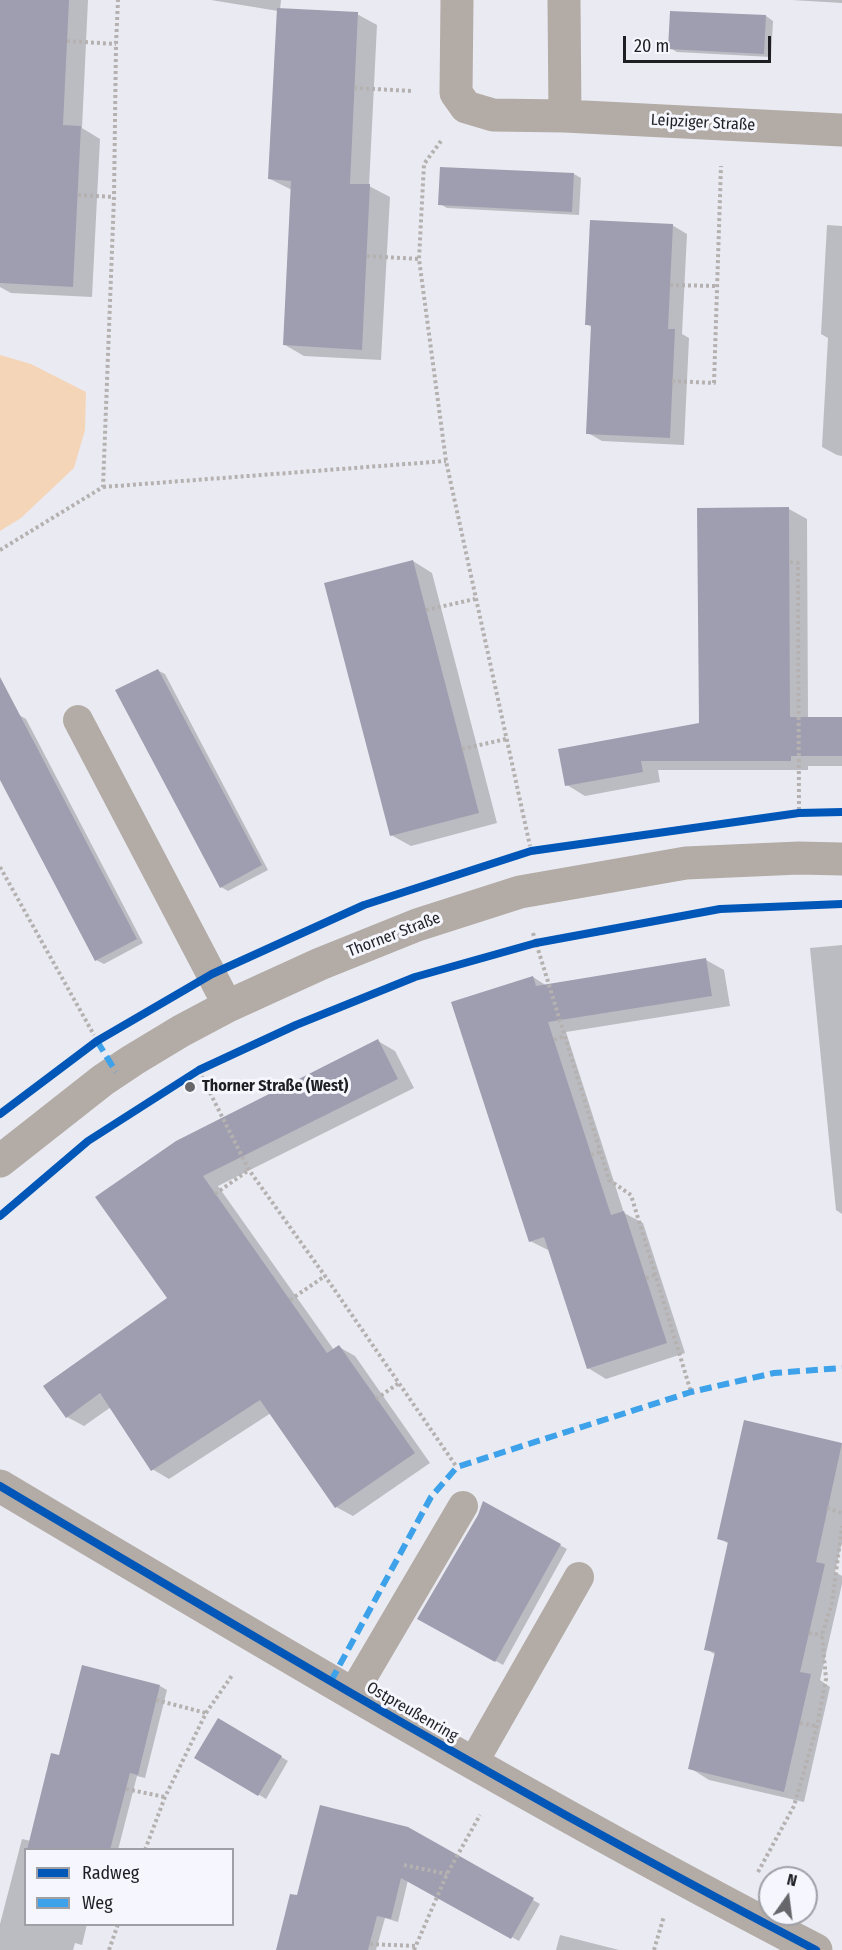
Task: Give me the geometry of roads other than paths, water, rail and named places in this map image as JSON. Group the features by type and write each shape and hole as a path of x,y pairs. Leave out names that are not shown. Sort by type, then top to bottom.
{"street":[{"name":"Leipziger Straße","path":"457,0 461,100 493,115 565,116 842,130"},
{"path":"564,0 565,116"},
{"name":"Thorner Straße","path":"0,1161 133,1060 228,1006 320,963 417,925 530,890 686,863 799,858 842,859"},
{"name":"Ostpreußenring","path":"0,1486 257,1639 487,1770 816,1950"}],"lane":[{"path":"78,720 228,1006"},
{"path":"353,1693 464,1506"},
{"path":"487,1770 579,1577"}],"place":[{"name":"Thorner Straße (West)","path":"190,1087"}]}
